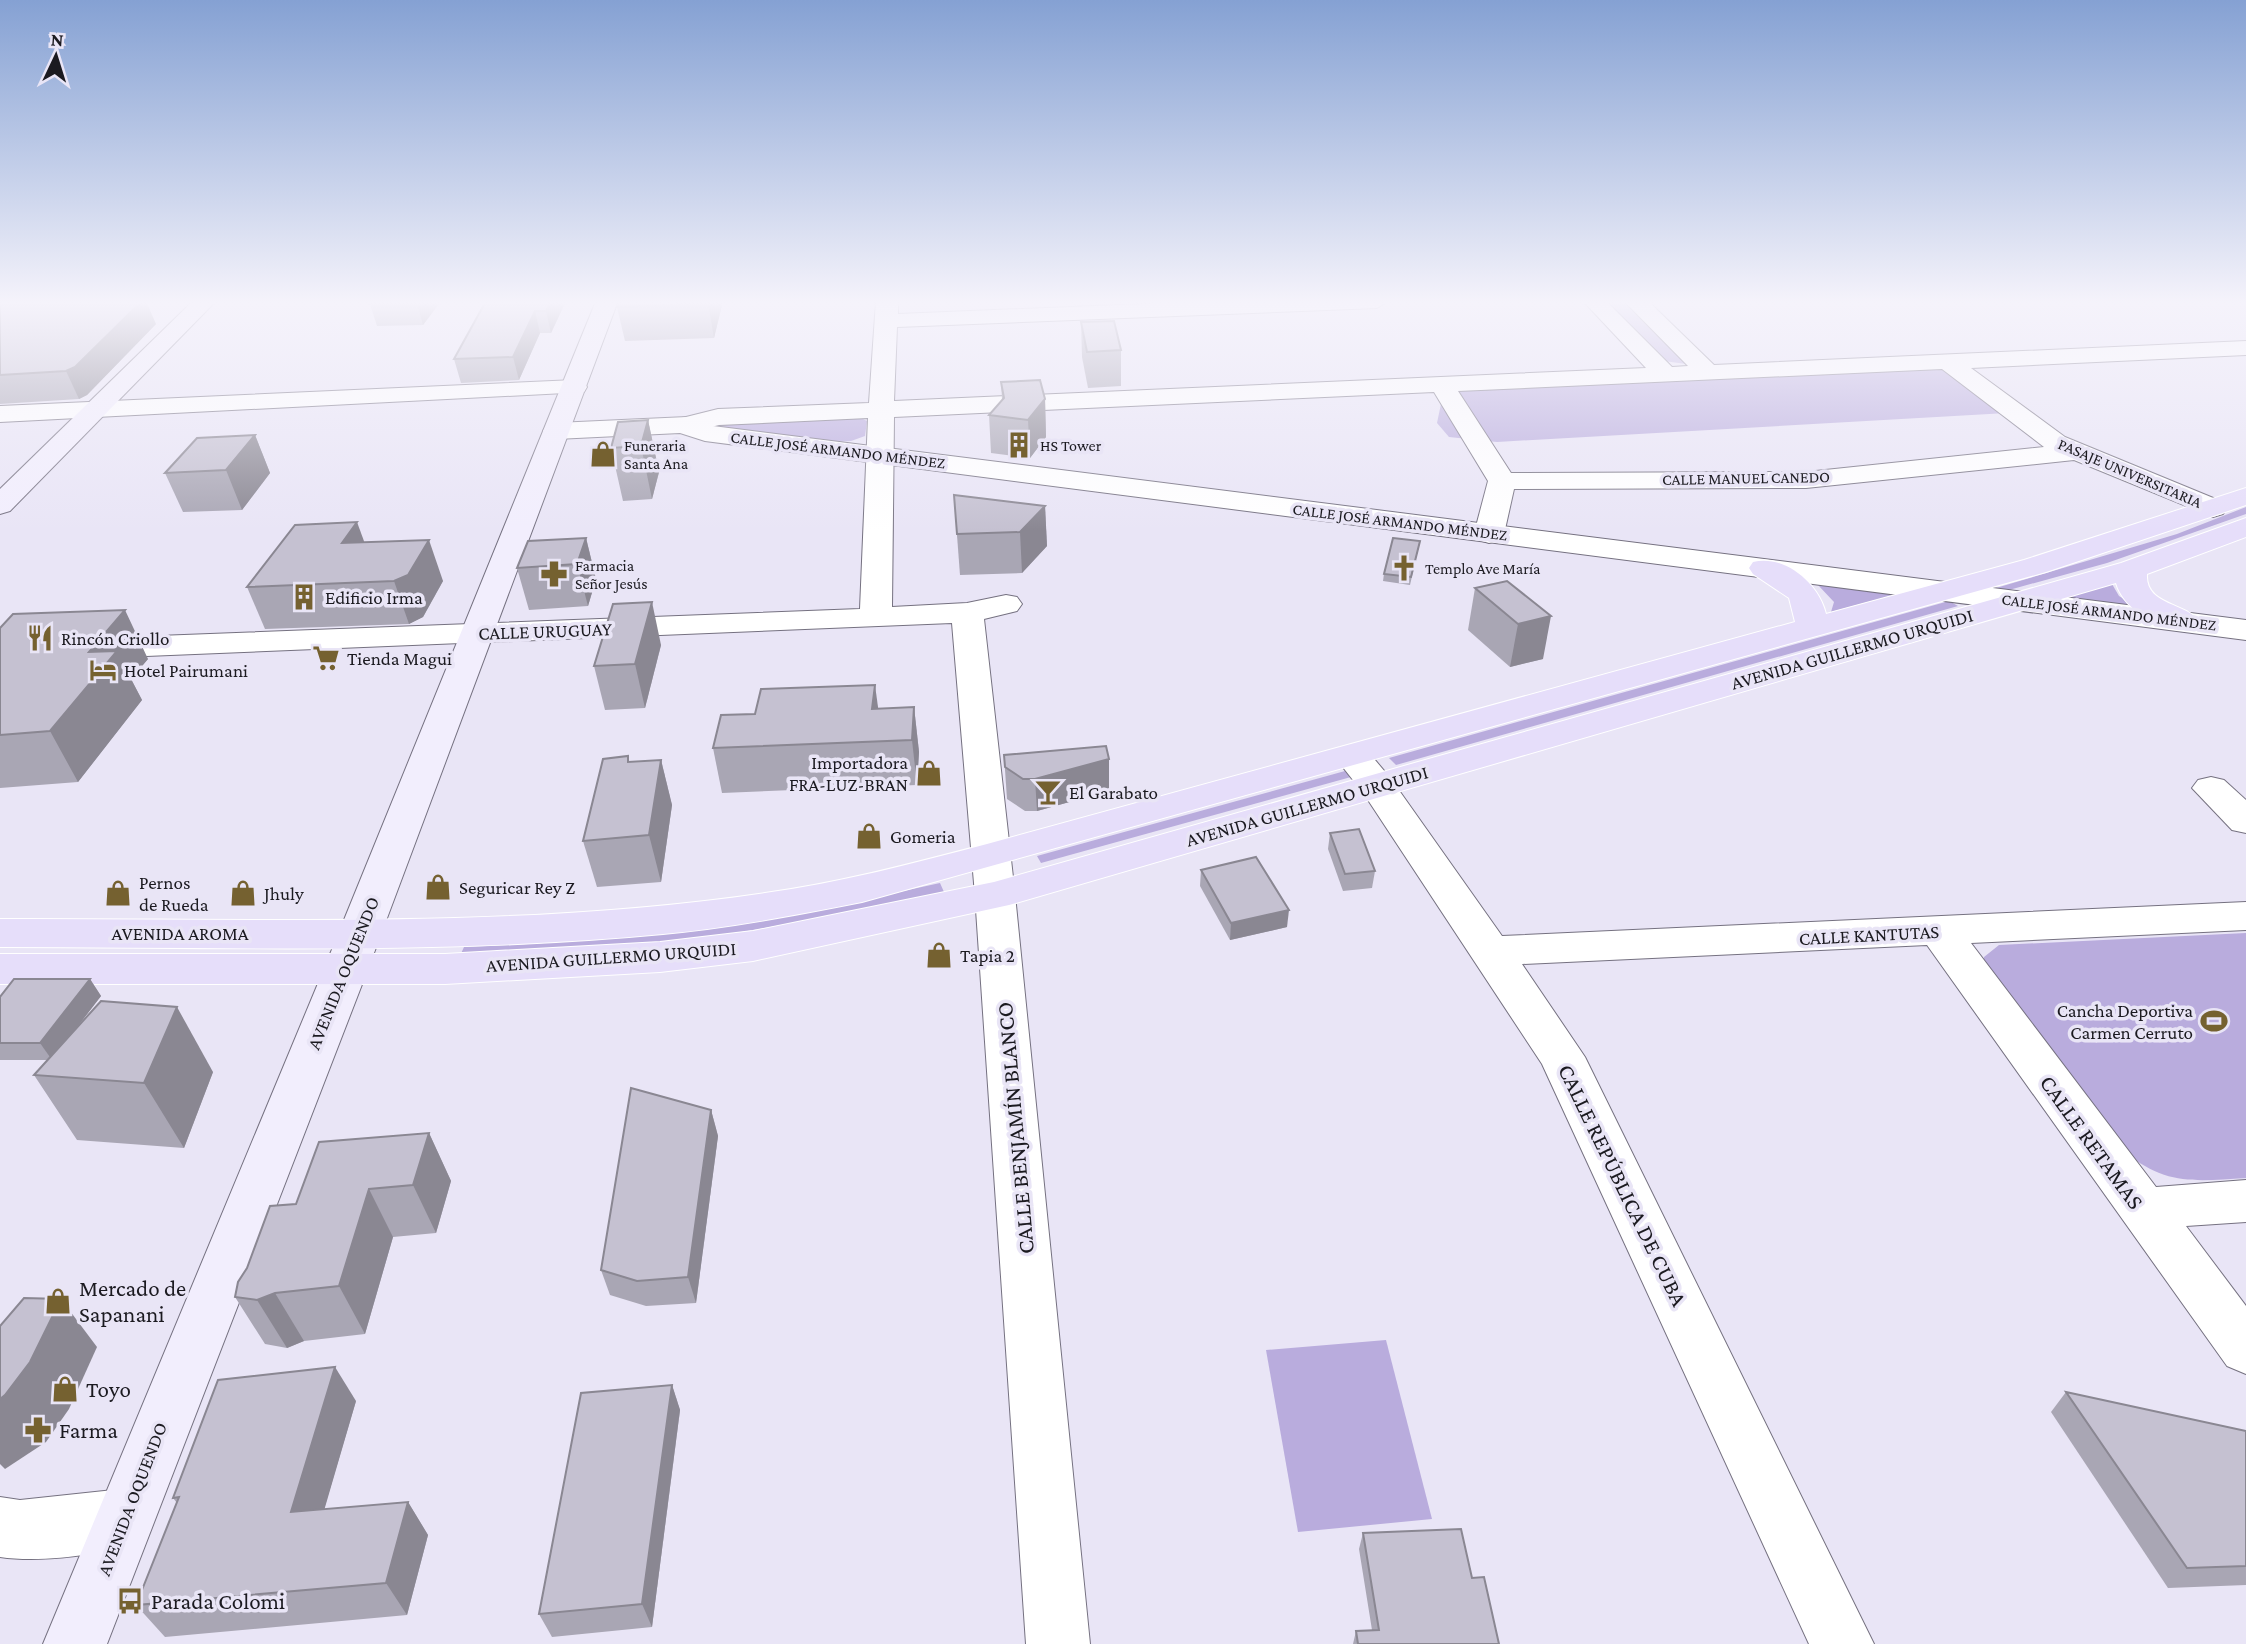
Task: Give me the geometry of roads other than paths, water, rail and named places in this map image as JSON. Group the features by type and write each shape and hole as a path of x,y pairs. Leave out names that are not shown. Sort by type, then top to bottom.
{"main road":[{"path":"0,505 130,378"},
{"name":"AVENIDA OQUENDO","path":"75,1644 123,1518 354,950 475,634 578,378"},
{"name":"AVENIDA GUILLERMO URQUIDI","path":"1365,771 1812,628 2035,566 2246,496"},
{"name":"AVENIDA GUILLERMO URQUIDI","path":"354,950 445,969 660,957 753,946 993,875 1365,771 2020,601 2132,569 2246,527"},
{"path":"1764,568 1788,580 1804,593 1811,604 1812,628"},
{"path":"2132,569 2129,583 2134,593 2150,606 2184,622"},
{"name":"AVENIDA AROMA","path":"0,933 354,950"},
{"name":"AVENIDA AROMA","path":"0,969 354,950"}],"street":[{"path":"876,618 879,456 884,378"},
{"path":"687,425 718,417 1590,378"},
{"name":"PASAJE UNIVERSITARIA","path":"1969,378 2056,443 2213,508"},
{"path":"1442,385 1502,481 1489,534"},
{"path":"0,414 575,387"},
{"name":"CALLE JOSÉ ARMANDO MÉNDEZ","path":"556,431 687,425 692,430 705,433 879,456 2246,630"},
{"name":"CALLE MANUEL CANEDO","path":"1502,481 1806,480 2073,452"},
{"name":"CALLE URUGUAY","path":"0,652 876,618 967,613 1006,604"},
{"name":"CALLE BENJAMÍN BLANCO","path":"967,613 993,875 1058,1644"},
{"name":"CALLE REPÚBLICA DE CUBA","path":"1365,771 1493,951 1562,1057 1842,1644"},
{"path":"2211,788 2246,821"},
{"name":"CALLE KANTUTAS","path":"1493,951 2246,916"},
{"name":"CALLE RETAMAS","path":"1940,932 2246,1349"},
{"path":"2141,1209 2246,1201"},
{"path":"0,1527 20,1530 123,1518"}],"place":[{"name":"HS Tower","path":"1019,445"},
{"name":"Funeraria Santa Ana","path":"603,454"},
{"name":"Templo Ave María","path":"1404,568"},
{"name":"Farmacia Señor Jesús","path":"554,574"},
{"name":"Edificio Irma","path":"304,597"},
{"name":"Rincón Criollo","path":"40,638"},
{"name":"Tienda Magui","path":"326,658"},
{"name":"Hotel Pairumani","path":"103,670"},
{"name":"Importadora FRA-LUZ-BRAN","path":"929,773"},
{"name":"El Garabato","path":"1048,792"},
{"name":"Gomeria","path":"869,836"},
{"name":"Seguricar Rey Z","path":"438,887"},
{"name":"Pernos de Rueda","path":"118,893"},
{"name":"Jhuly","path":"243,893"},
{"name":"Tapia 2","path":"939,955"},
{"name":"Cancha Deportiva Carmen Cerruto","path":"2214,1021"},
{"name":"Mercado de Sapanani","path":"58,1301"},
{"name":"Toyo","path":"65,1389"},
{"name":"Farma","path":"38,1430"},
{"name":"Parada Colomi","path":"130,1601"}]}
